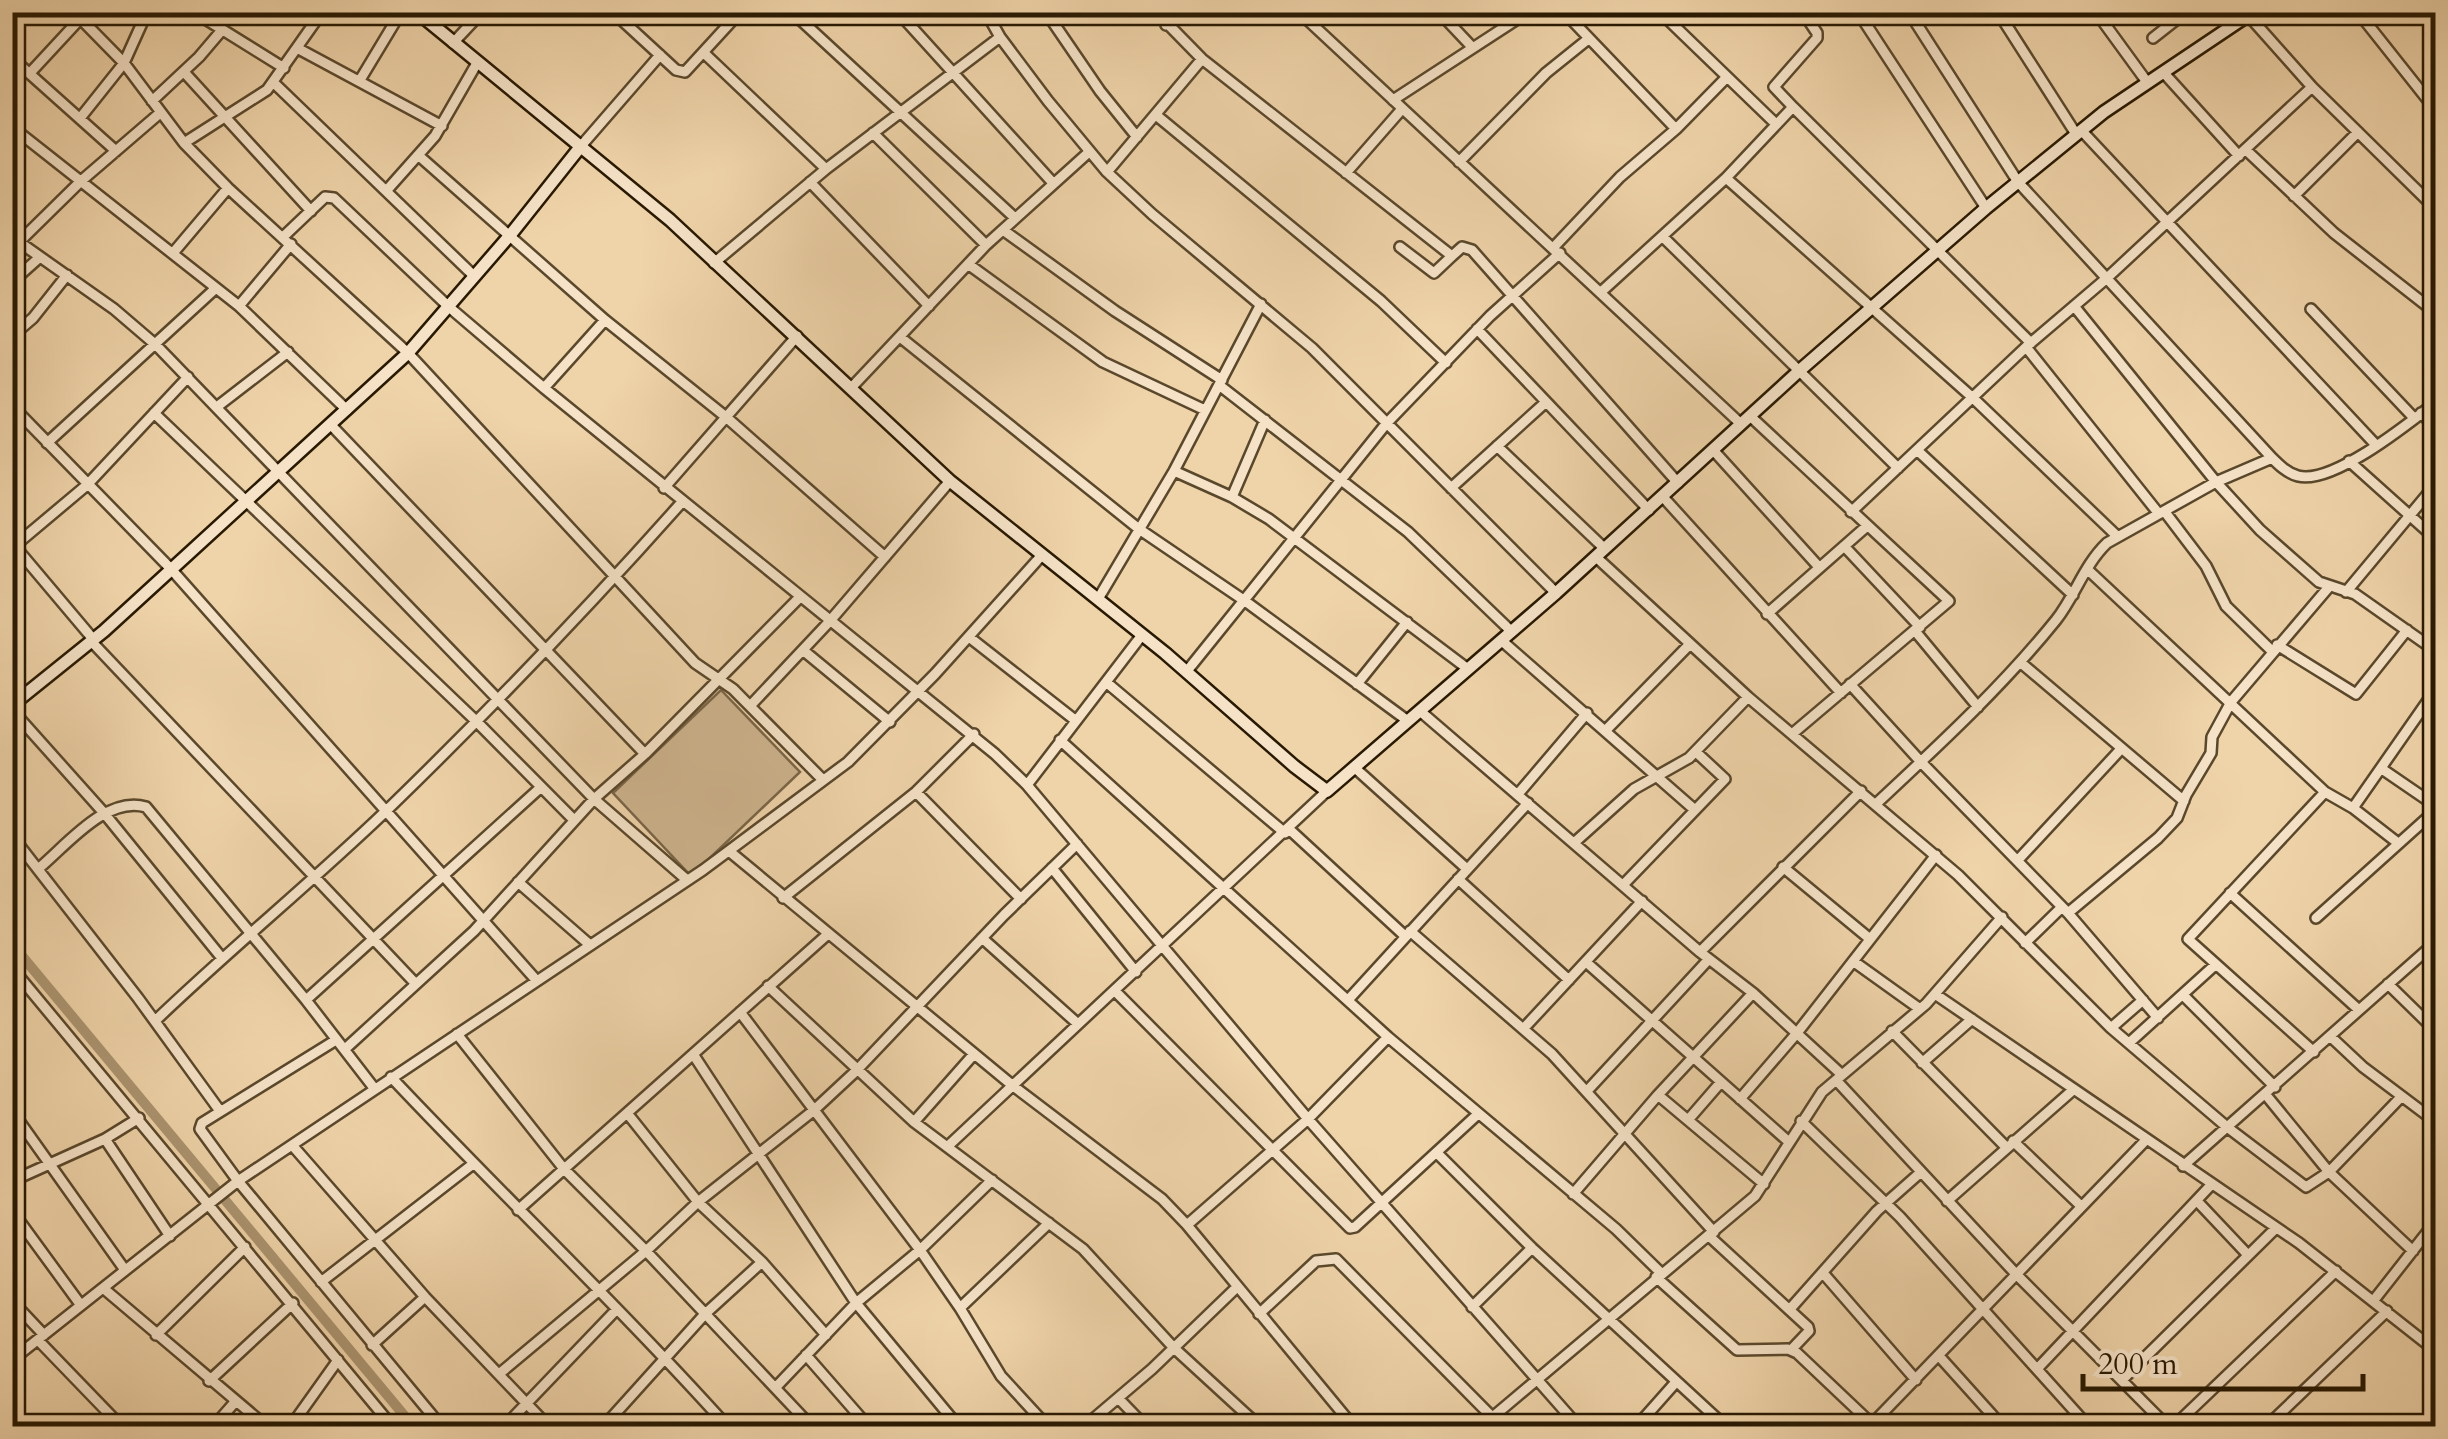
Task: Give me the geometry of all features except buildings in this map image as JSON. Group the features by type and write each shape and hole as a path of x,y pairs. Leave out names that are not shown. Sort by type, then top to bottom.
{"street":[{"path":"194,12 284,68"},
{"path":"184,143 274,83 322,12"},
{"path":"360,80 401,12"},
{"path":"417,12 670,220 950,481 1328,791"},
{"path":"454,43 482,12"},
{"path":"613,12 676,70 684,72 740,12"},
{"path":"792,12 1014,218"},
{"path":"898,12 1053,183"},
{"path":"986,12 1000,37 1108,172 1152,214 1312,348 1556,593"},
{"path":"1046,12 1137,137"},
{"path":"1156,12 1202,60 1452,256"},
{"path":"1166,26 1186,12"},
{"path":"1299,12 1556,251 1947,597 1946,605 1792,734"},
{"path":"1439,12 1472,47"},
{"path":"1393,100 1528,12"},
{"path":"1564,12 1676,128"},
{"path":"1660,12 1776,124"},
{"path":"1803,12 1818,33 1817,38 1774,87 1939,250 2028,345 2206,566 2226,606 2274,648 2356,694 2407,630"},
{"path":"1858,12 1986,208"},
{"path":"1909,12 2018,182 2287,471 2315,477 2376,445 2436,402"},
{"path":"1998,12 2078,132 2376,445"},
{"path":"2096,12 2147,82"},
{"path":"2153,38 2186,12"},
{"path":"2218,12 2230,28"},
{"path":"2358,12 2427,99 2436,96"},
{"path":"81,117 124,63 146,13"},
{"path":"948,1148 1328,791 1601,553 1799,370 2078,132 2250,14 2312,87 2436,210"},
{"path":"30,73 77,16 124,63 184,143 408,353 695,663 750,706 823,780"},
{"path":"152,101 222,30"},
{"path":"714,263 826,169 1000,37"},
{"path":"1459,162 1546,73 1587,40"},
{"path":"297,48 442,126"},
{"path":"704,53 826,169"},
{"path":"222,958 12,707 172,569 408,353 660,55"},
{"path":"12,58 116,151"},
{"path":"1108,172 1202,60"},
{"path":"387,190 442,126 477,63"},
{"path":"184,72 311,211"},
{"path":"2163,72 2242,153 2334,233 2436,313"},
{"path":"1186,671 1386,424 1556,251 1620,177 1727,77"},
{"path":"274,83 474,276"},
{"path":"1852,512 2028,345 2107,278 2312,87"},
{"path":"1602,292 1726,178 1793,107"},
{"path":"1346,173 1402,109"},
{"path":"160,112 16,240 156,345 594,799 687,880"},
{"path":"1156,115 1381,301 1446,362"},
{"path":"12,128 239,306 346,410"},
{"path":"2294,196 2358,132"},
{"path":"873,133 986,245"},
{"path":"851,388 986,245 1089,152"},
{"path":"418,155 885,558"},
{"path":"1726,178 1873,306 2118,536"},
{"path":"810,182 929,306"},
{"path":"173,253 228,188"},
{"path":"239,306 311,211 325,197 334,198 544,388 829,622 974,734 1027,786 1308,1119 1578,1426"},
{"path":"1003,230 1220,382 1342,478 1420,542 1512,632"},
{"path":"1663,237 1898,468"},
{"path":"1400,247 1434,273 1462,247 1469,248 1678,483"},
{"path":"12,282 40,256"},
{"path":"968,264 1103,362 1206,410"},
{"path":"12,336 33,318 67,275"},
{"path":"47,443 216,288"},
{"path":"1098,599 1174,471 1261,304"},
{"path":"2074,306 2216,482 2260,530 2328,588 2355,594 2436,651"},
{"path":"2311,309 2418,416 2436,428"},
{"path":"544,388 606,320"},
{"path":"1477,329 1649,510"},
{"path":"664,488 797,336"},
{"path":"900,337 1139,529 1408,721"},
{"path":"218,406 288,352"},
{"path":"188,376 87,485 13,546 92,640 416,984"},
{"path":"1451,488 1546,402"},
{"path":"12,406 172,569 537,982"},
{"path":"154,413 574,820"},
{"path":"1232,497 1266,420"},
{"path":"331,425 644,754"},
{"path":"1497,446 1690,644 1936,855 2111,1028 2302,1186 2310,1186 2330,1172 2401,1098"},
{"path":"1714,450 1819,567"},
{"path":"1918,451 2073,595"},
{"path":"1876,803 2020,662 2073,595 2101,549 2216,482 2272,458"},
{"path":"2349,461 2436,539"},
{"path":"1174,471 1232,497 1295,538 1468,669"},
{"path":"750,706 804,651 950,481"},
{"path":"2346,592 2436,484"},
{"path":"1663,497 1840,693"},
{"path":"155,1021 384,812 498,701 682,502"},
{"path":"1767,614 1867,526"},
{"path":"1844,546 1917,629 1978,707"},
{"path":"13,1358 237,1182 687,880 848,762 890,722 1042,555"},
{"path":"2087,569 2326,792 2398,843"},
{"path":"2024,943 2168,828 2182,810 2210,755 2212,737 2231,702 2328,588"},
{"path":"345,1049 485,920 594,799 800,598"},
{"path":"1358,684 1407,622"},
{"path":"1027,786 1142,635"},
{"path":"969,636 1075,720"},
{"path":"1502,641 1695,810"},
{"path":"1606,730 1690,644"},
{"path":"804,651 890,722"},
{"path":"2020,662 2184,801"},
{"path":"1106,682 1524,1028 1626,1132 1711,1234 1809,1329 1791,1350"},
{"path":"1850,684 2065,910 2158,1018"},
{"path":"2353,808 2436,688"},
{"path":"1575,842 1623,797 1696,752 1748,697"},
{"path":"1420,711 1797,1033 1947,1201 2163,1422 2149,1426"},
{"path":"1518,794 1587,713"},
{"path":"783,898 916,792 974,734"},
{"path":"1060,740 1388,1037 1573,1194 1737,1350 1791,1350 1872,1426 2146,1140"},
{"path":"2018,860 2121,749"},
{"path":"1622,885 1725,779 1696,752"},
{"path":"1355,768 1467,869"},
{"path":"2316,918 2436,808 2382,769"},
{"path":"306,1000 540,788"},
{"path":"1587,1091 1653,1022 1784,867 1862,791"},
{"path":"916,792 1021,898"},
{"path":"2314,1052 2188,939 2326,792"},
{"path":"1348,1000 1528,803"},
{"path":"38,870 104,813 146,807 374,1088"},
{"path":"12,836 220,1111"},
{"path":"499,1374 646,1251 698,1202 813,1111 1076,844"},
{"path":"729,851 1012,1085 1162,1199 1187,1224 1353,1426"},
{"path":"1740,1098 1797,1033 1936,855"},
{"path":"1784,867 1870,940"},
{"path":"1052,868 1136,972"},
{"path":"1458,880 1569,980"},
{"path":"518,882 590,946"},
{"path":"2230,893 2360,1010"},
{"path":"1524,1028 1642,901"},
{"path":"1482,1426 1711,1234 1764,1184 1801,1121 1838,1077 1920,1010 2002,917"},
{"path":"518,1210 828,934"},
{"path":"982,938 1078,1024"},
{"path":"2183,1166 2436,942"},
{"path":"1853,961 1920,1010"},
{"path":"1586,962 1789,1142"},
{"path":"2129,1043 2215,965"},
{"path":"12,968 211,1203 392,1426"},
{"path":"2388,984 2436,1031"},
{"path":"768,986 914,1122 1095,1261 1174,1348 1259,1426"},
{"path":"1116,991 1350,1228 1383,1203 1478,1114"},
{"path":"1573,1194 1753,993"},
{"path":"1936,994 2276,1228 2436,1351"},
{"path":"2183,995 2274,1087"},
{"path":"2111,1028 2143,1000"},
{"path":"740,1012 920,1250 991,1362 1047,1426"},
{"path":"1922,1063 1972,1019"},
{"path":"1892,1032 2080,1206"},
{"path":"457,1034 564,1169 811,1426"},
{"path":"1187,1224 1308,1119 1388,1037"},
{"path":"2331,1037 2401,1098 2436,1122"},
{"path":"336,1040 220,1111 202,1123 200,1129 237,1182 441,1426"},
{"path":"693,1054 856,1303 958,1426"},
{"path":"914,1122 974,1054"},
{"path":"391,1077 665,1357 727,1426"},
{"path":"1688,1120 1722,1082"},
{"path":"1947,1201 2074,1089"},
{"path":"1658,1095 1764,1184"},
{"path":"2266,1096 2330,1172 2412,1250"},
{"path":"12,1111 125,1270"},
{"path":"627,1113 698,1202 762,1262 826,1335"},
{"path":"12,1182 105,1139 140,1118"},
{"path":"1801,1121 1886,1203 2088,1426"},
{"path":"105,1139 170,1236"},
{"path":"292,1144 425,1298 548,1426"},
{"path":"1438,1154 1532,1248 1724,1426"},
{"path":"321,1282 473,1164"},
{"path":"1790,1308 1886,1203 1921,1172"},
{"path":"776,1387 856,1303 920,1250 992,1180"},
{"path":"2036,1370 2211,1185"},
{"path":"2197,1201 2248,1255"},
{"path":"12,1211 80,1304"},
{"path":"2374,1300 2436,1221"},
{"path":"960,1308 1050,1223"},
{"path":"2122,1380 2276,1228"},
{"path":"156,1335 245,1247"},
{"path":"1472,1308 1532,1248"},
{"path":"1259,1314 1316,1261 1336,1259 1502,1426"},
{"path":"608,1425 705,1314 762,1262"},
{"path":"2174,1426 2336,1271"},
{"path":"1822,1273 1916,1380"},
{"path":"102,1288 266,1426"},
{"path":"1086,1426 1236,1288"},
{"path":"372,1345 425,1298"},
{"path":"12,1300 121,1426"},
{"path":"209,1381 292,1303"},
{"path":"505,1426 617,1309"},
{"path":"2267,1426 2387,1311"},
{"path":"806,1355 868,1426"},
{"path":"1939,1356 2002,1426"},
{"path":"291,1426 338,1360"},
{"path":"1637,1426 1676,1382"},
{"path":"1119,1399 1145,1426"},
{"path":"214,1426 235,1402"},
{"path":"1329,1426 1342,1414"}],"shaded area":[{"path":"721,690 800,772 691,876 613,793"}],"waterway":[{"path":"12,944 413,1426"}]}
